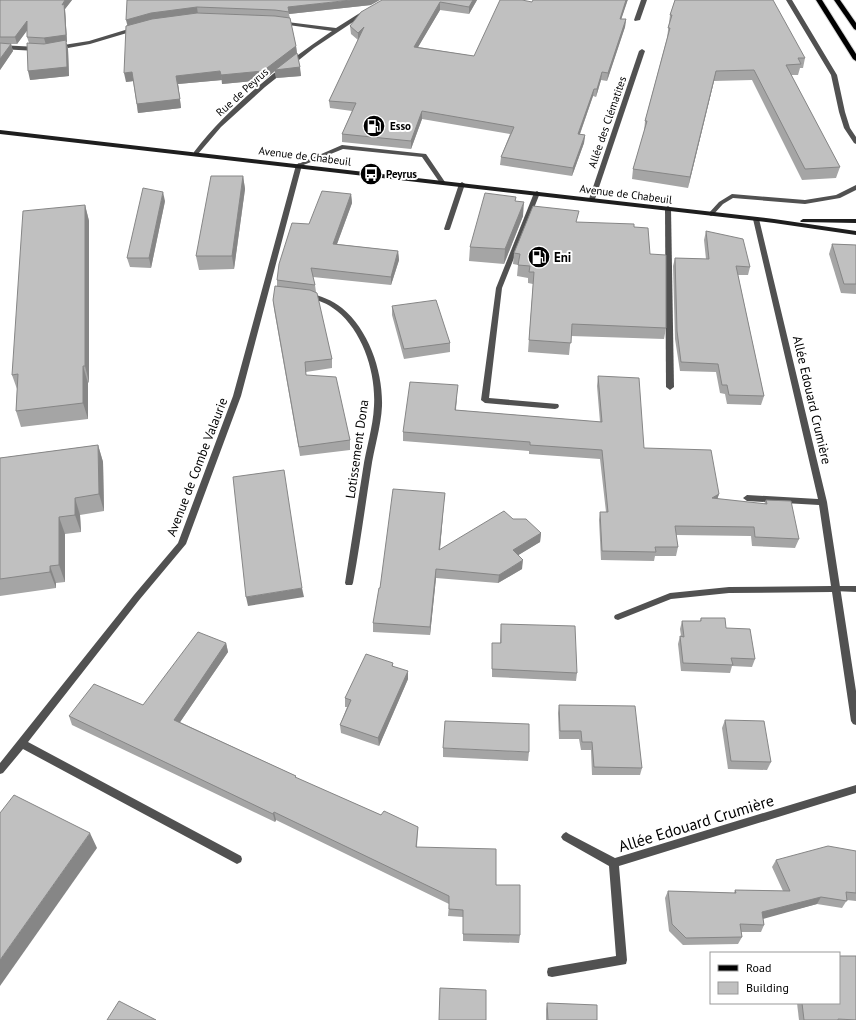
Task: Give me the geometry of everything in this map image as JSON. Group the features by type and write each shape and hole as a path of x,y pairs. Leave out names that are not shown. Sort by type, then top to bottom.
{"main road":[{"path":"819,0 856,59"},
{"path":"837,0 856,28"},
{"name":"Avenue de Chabeuil","path":"0,132 196,153 668,208 856,233"},
{"name":"Avenue de Chabeuil","path":"774,221 856,221"}],"street":[{"path":"637,20 644,0"},
{"path":"789,0 834,75 847,128 856,142"},
{"name":"Rue de Peyrus","path":"196,153 237,107 281,70 336,30 374,8"},
{"path":"276,21 336,30"},
{"path":"53,48 90,42 139,28"},
{"path":"0,46 46,49"},
{"name":"Allée des Clématites","path":"592,200 642,51"},
{"path":"299,165 342,147 424,155 442,182"},
{"name":"Avenue de Combe Valaurie","path":"0,770 136,597 182,544 237,396 270,292 299,165"},
{"path":"447,229 462,184"},
{"path":"711,214 721,203 732,196 806,202 838,197 856,187"},
{"path":"537,193 499,288 485,400 555,406"},
{"path":"668,208 670,387"},
{"name":"Allée Edouard Crumière","path":"756,219 823,502 856,721"},
{"name":"Lotissement Dona","path":"304,295 312,296 332,304 349,319 361,336 374,367 378,405 349,583"},
{"path":"747,498 823,502"},
{"path":"618,617 670,596 729,590 856,589"},
{"path":"22,743 237,859"},
{"name":"Allée Edouard Crumière","path":"552,972 622,960 614,863 856,789"},
{"path":"566,837 614,863"}],"building":[{"path":"0,0 65,0 62,5 64,4 66,35 44,38 27,37 27,21 15,37 0,37"},
{"path":"127,0 351,0 288,7 289,12 275,10 197,7 151,13 126,20"},
{"path":"382,0 473,0 469,7 440,2 414,47 474,56 500,0 522,0 532,2 533,0 626,0 620,19 626,19 608,73 602,72 597,89 594,89 578,134 585,135 573,168 501,157 514,127 422,111 411,141 342,134 356,103 329,101 364,27 358,33 350,26 361,12"},
{"path":"675,0 773,0 805,58 798,58 801,64 786,65 840,167 805,169 754,70 716,71 690,177 633,169 647,121 645,121 670,28 668,28 672,15 670,15"},
{"path":"197,13 290,18 296,46 263,71 221,75 220,71 176,76 180,99 137,104 132,72 124,73 126,26 152,19"},
{"path":"66,40 67,67 28,71 27,43 44,44"},
{"path":"0,43 11,44 0,59"},
{"path":"297,53 300,67 275,70"},
{"path":"211,176 243,176 232,256 196,256"},
{"path":"143,188 163,192 149,258 127,258"},
{"path":"322,191 351,194 333,244 398,251 391,277 311,268 315,285 277,280 279,264 292,223 309,224"},
{"path":"485,193 516,197 515,201 524,202 505,249 470,247"},
{"path":"85,205 85,366 83,366 83,403 16,411 18,374 12,375 23,211"},
{"path":"533,206 579,211 576,222 634,224 634,227 648,228 650,254 666,255 666,328 572,324 571,343 529,340 534,272 529,272 530,266 518,265 520,254 514,253"},
{"path":"706,231 743,239 750,267 736,266 764,396 729,395 727,385 722,385 718,364 681,362 677,331 675,258 709,259"},
{"path":"832,244 856,245 856,284 844,284"},
{"path":"275,286 310,290 317,293 332,359 305,362 306,375 336,377 350,440 299,447 273,300"},
{"path":"436,300 450,343 404,349 392,306"},
{"path":"598,376 639,378 644,448 711,450 719,494 712,498 767,504 766,500 791,501 799,539 755,537 754,527 675,526 678,547 655,547 656,552 602,551 600,512 608,512 602,450 530,445 530,442 403,432 410,382 458,385 455,410 602,422"},
{"path":"98,445 99,494 75,498 75,515 59,517 59,565 50,566 50,572 0,579 0,458"},
{"path":"284,470 302,588 246,597 233,477"},
{"path":"393,489 445,493 439,550 504,511 513,519 526,519 541,533 513,550 523,560 499,575 436,569 430,627 373,623 380,588"},
{"path":"701,618 725,618 726,628 750,629 755,659 731,658 733,665 683,663 680,636 684,637 682,621 701,621"},
{"path":"501,624 575,626 577,673 492,669 492,643 501,643"},
{"path":"198,632 226,643 174,720 296,776 295,777 381,815 384,811 418,827 416,847 496,849 496,885 520,885 520,935 463,934 463,910 449,909 449,896 274,812 273,814 69,716 94,684 143,705"},
{"path":"366,654 393,663 392,666 408,671 378,738 340,725 351,700 345,698"},
{"path":"559,705 635,706 642,768 594,767 592,742 582,742 581,731 560,731"},
{"path":"725,720 764,721 771,762 731,761"},
{"path":"445,721 529,724 529,752 443,748"},
{"path":"14,795 90,833 0,960 0,813"},
{"path":"828,846 856,851 856,893 846,892 847,901 821,897 762,912 764,925 740,924 742,937 686,938 672,924 668,891 736,893 735,890 790,891 776,860"},
{"path":"840,956 856,956 856,1020 804,1020 802,1004 840,1004"},
{"path":"440,988 486,990 486,1020 439,1020"},
{"path":"119,1001 156,1020 107,1020"},
{"path":"547,1003 597,1005 597,1020 548,1020"}],"place":[{"name":"Esso","path":"374,126"},
{"name":"Peyrus","path":"371,174"},
{"name":"Eni","path":"539,257"}]}
